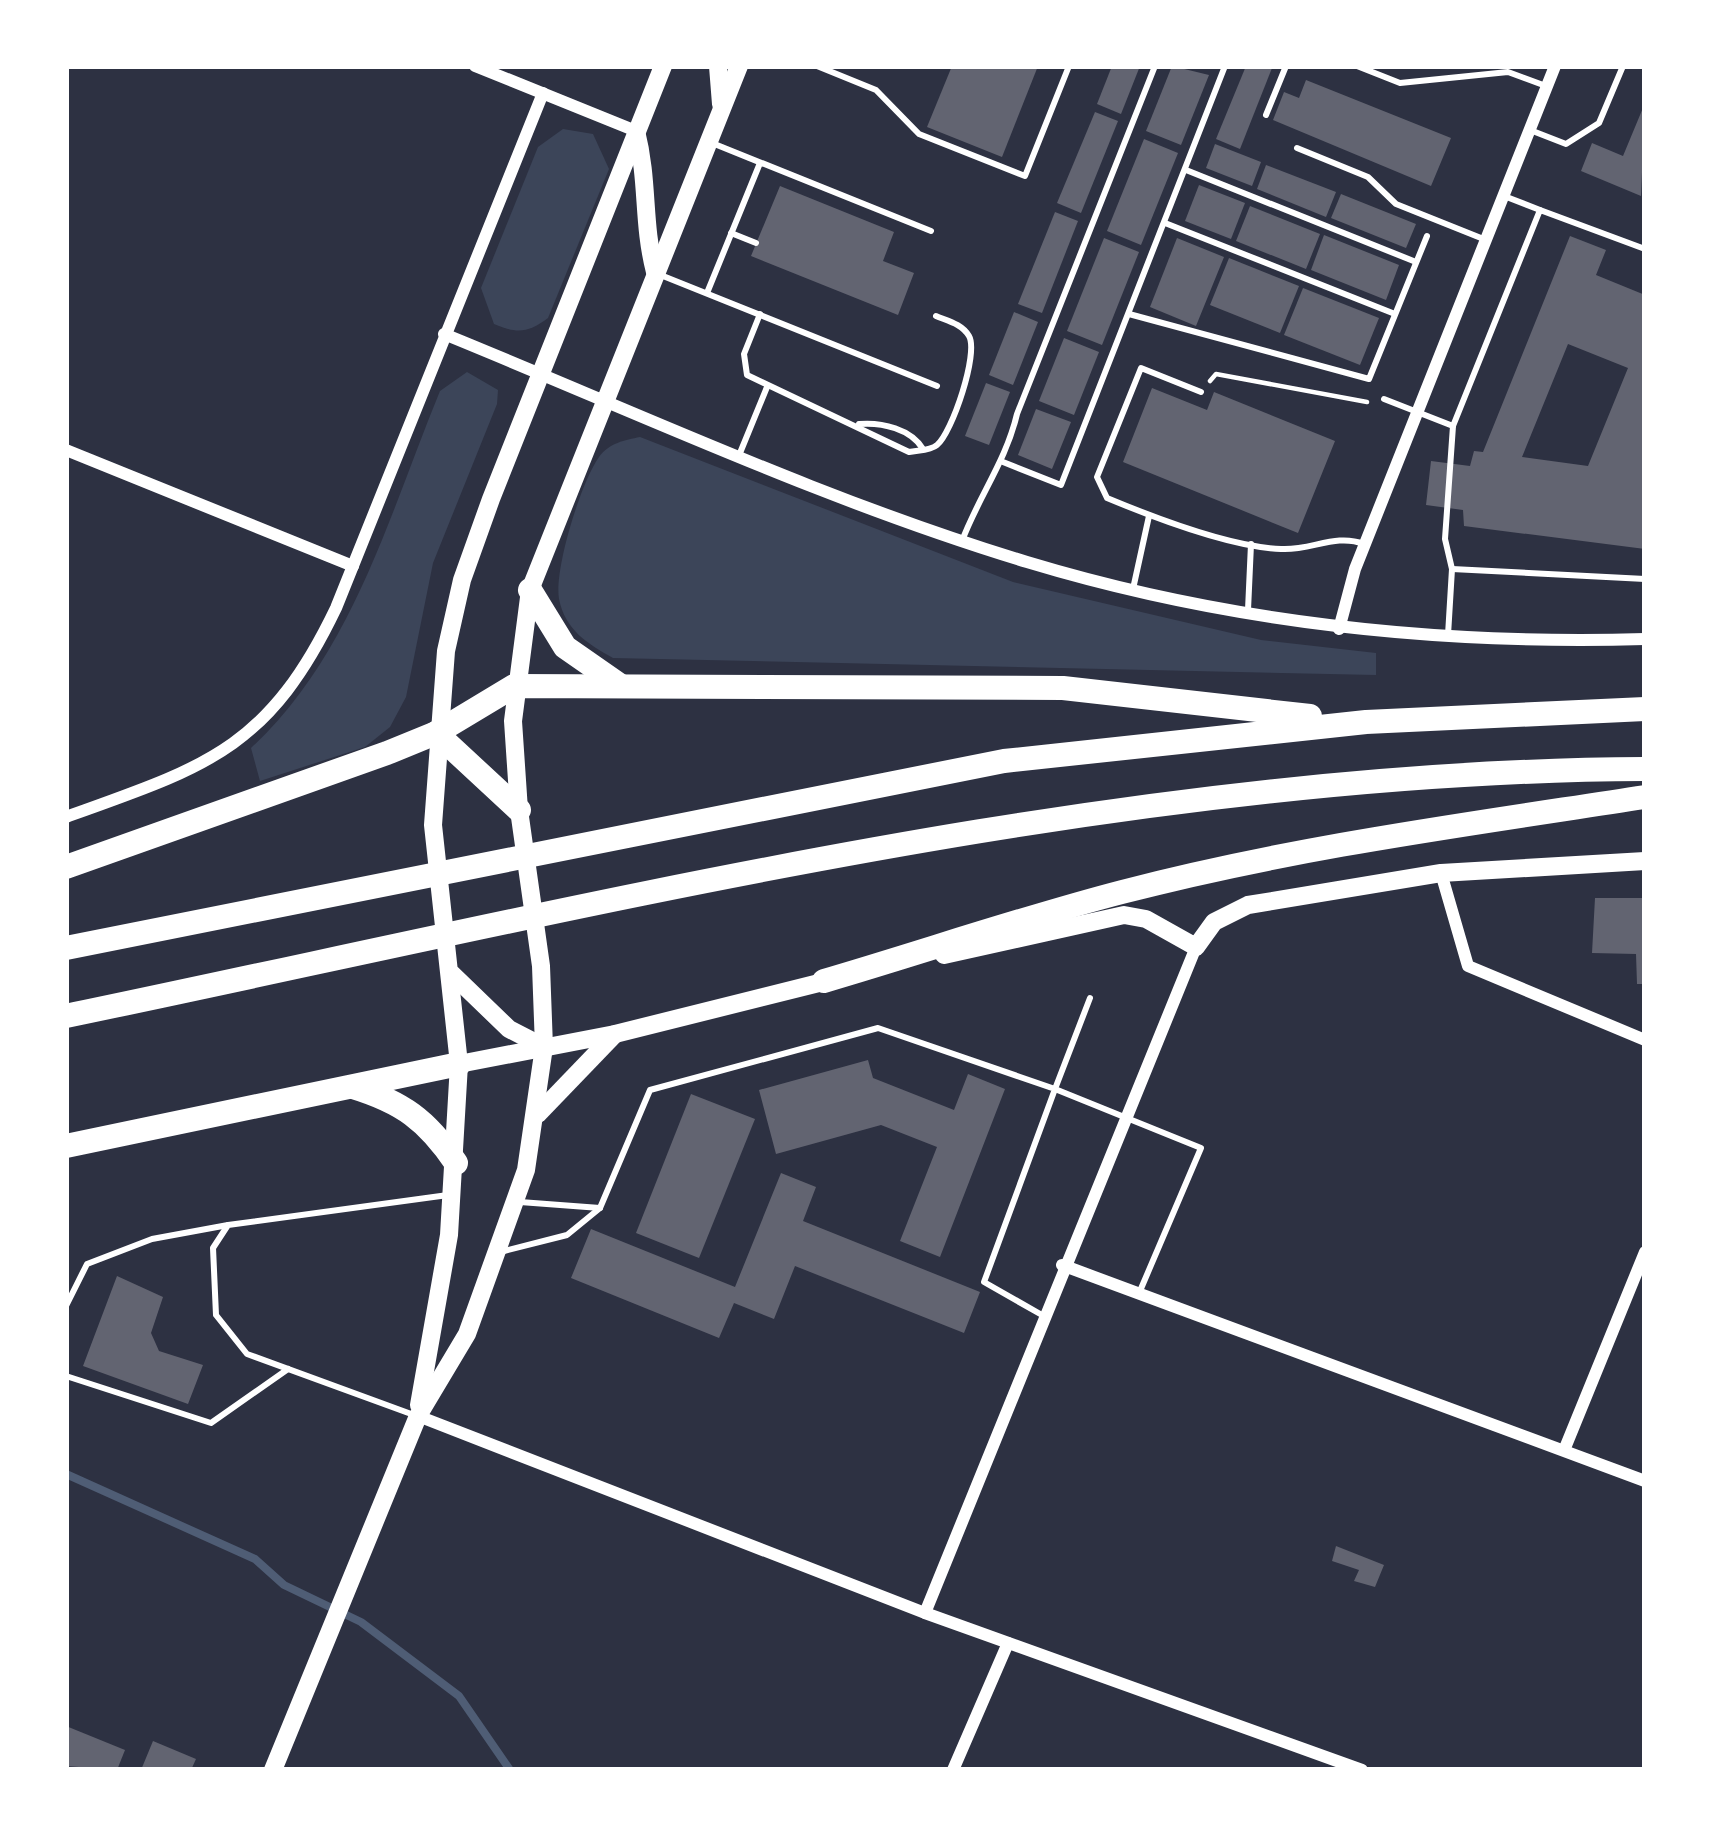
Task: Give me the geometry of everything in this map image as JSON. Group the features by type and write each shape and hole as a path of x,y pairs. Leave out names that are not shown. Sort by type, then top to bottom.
{"highway":[{"path":"530,590 565,647 621,686"},
{"path":"66,867 436,733 514,686 1063,688 1366,722"},
{"path":"66,948 1004,761 1366,722 1645,710"},
{"path":"436,733 519,810"},
{"path":"66,1016 873,852 1173,805 1403,781 1645,769"},
{"path":"824,982 1121,892 1247,863 1645,797"},
{"path":"66,1146 459,1064"},
{"path":"350,1086 405,1106 428,1123 456,1163"}],"main road":[{"path":"418,1416 456,1163 459,1064 433,825 436,733 446,651 462,580 663,66"},
{"path":"718,66 722,109"},
{"path":"274,1770 418,1416 467,1334 516,1202 538,1114 544,1047 541,966 519,810 514,686 530,590 739,66"},
{"path":"636,131 648,177 643,226 655,272"},
{"path":"459,1064 615,1034 1124,915 1146,919 1196,947 1214,922 1248,905 1441,873 1645,861"},
{"path":"452,974 509,1029 544,1047"},
{"path":"538,1114 615,1034"}],"street":[{"path":"476,66 636,131"},
{"path":"1339,629 1364,544 1555,66"},
{"path":"66,817 184,774 236,743 307,662 353,566 543,93"},
{"path":"444,334 962,541 1133,589 1339,629 1448,638 1645,639"},
{"path":"66,450 353,566"},
{"path":"1441,873 1468,966 1645,1040"},
{"path":"925,1612 1062,1265 1196,947"},
{"path":"1565,1448 1645,1252"},
{"path":"1062,1265 1645,1480"},
{"path":"418,1416 925,1612 1362,1770"},
{"path":"953,1770 1008,1643"}],"lane":[{"path":"817,66 876,91 919,134 1025,176 1069,66"},
{"path":"962,541 977,503 1003,462 1017,413 1156,66"},
{"path":"1003,462 1061,484 1225,66"},
{"path":"1266,115 1286,66"},
{"path":"1358,66 1400,83 1508,72 1547,86"},
{"path":"1530,130 1566,144 1599,123 1623,66"},
{"path":"709,141 932,231"},
{"path":"1297,148 1368,177 1396,204 1486,240"},
{"path":"707,293 760,162"},
{"path":"1186,170 1416,262"},
{"path":"1503,195 1645,249"},
{"path":"1448,638 1452,568 1445,539 1453,426 1540,210"},
{"path":"1166,223 1395,314"},
{"path":"731,233 756,243"},
{"path":"1129,314 1369,379 1427,236"},
{"path":"655,272 937,386"},
{"path":"760,314 743,363 747,375 859,424 909,452 942,439 973,361 971,338 959,325 936,316"},
{"path":"1201,392 1141,368 1097,477 1107,498 1149,515 1279,550 1342,538 1364,544"},
{"path":"740,453 766,387"},
{"path":"1384,399 1453,426"},
{"path":"859,424 877,422 916,437 923,449"},
{"path":"1133,589 1149,515"},
{"path":"1247,614 1251,544"},
{"path":"1452,568 1645,579"},
{"path":"1042,1315 985,1282 1090,998"},
{"path":"500,1252 567,1235 600,1208 650,1090 878,1028 1055,1089 1201,1148 1139,1294"},
{"path":"66,1306 87,1264 152,1239 453,1194"},
{"path":"516,1202 600,1208"},
{"path":"228,1225 214,1248 216,1316 247,1354 418,1416"},
{"path":"66,1376 211,1423 289,1370"}],"path":[{"path":"1201,392 1216,374 1361,401 1384,399"}],"shaded area":[{"path":"563,129 593,134 609,169 548,318 528,329 509,329 494,324 481,288 538,147"},
{"path":"467,372 498,390 497,404 433,563 406,697 390,727 365,747 260,781 251,748 286,711 342,627 440,391"},
{"path":"640,437 1013,582 1261,640 1376,653 1376,675 613,658 566,619 559,599 561,568 577,505 599,457 612,445"}],"building":[{"path":"952,66 1038,66 1002,157 927,127"},
{"path":"1112,66 1140,66 1121,114 1097,104"},
{"path":"1172,66 1209,75 1181,145 1146,131"},
{"path":"1246,66 1272,68 1240,149 1216,139"},
{"path":"1306,80 1451,138 1431,186 1273,120 1284,92 1299,98"},
{"path":"1645,103 1641,196 1581,171 1592,143 1623,156"},
{"path":"1095,112 1118,121 1081,213 1057,203"},
{"path":"1144,139 1178,153 1141,245 1107,231"},
{"path":"1215,144 1261,162 1252,186 1206,168"},
{"path":"1266,165 1336,192 1326,217 1257,189"},
{"path":"1199,185 1245,203 1231,239 1185,221"},
{"path":"780,186 894,232 883,261 914,273 898,315 751,256"},
{"path":"1341,194 1416,224 1406,248 1331,218"},
{"path":"1250,206 1320,234 1306,269 1236,241"},
{"path":"1055,212 1078,221 1042,313 1018,304"},
{"path":"1324,235 1399,265 1386,300 1311,270"},
{"path":"1570,236 1606,250 1596,275 1645,295 1645,549 1464,526 1463,510 1426,505 1431,461 1470,466 1474,451 1483,452","holes":["1568,344 1628,368 1588,466 1522,457"]},
{"path":"1104,238 1139,252 1102,345 1067,331"},
{"path":"1177,238 1224,257 1196,326 1150,307"},
{"path":"1229,258 1299,286 1280,333 1210,305"},
{"path":"1303,288 1379,318 1360,365 1284,335"},
{"path":"1014,312 1038,322 1013,385 989,375"},
{"path":"1064,338 1099,352 1074,415 1039,401"},
{"path":"986,383 1010,392 989,445 965,436"},
{"path":"1152,388 1207,410 1214,392 1335,441 1298,533 1123,462"},
{"path":"1036,409 1071,422 1052,469 1018,455"},
{"path":"1595,898 1645,898 1645,984 1637,984 1636,954 1592,953"},
{"path":"868,1060 873,1078 954,1110 968,1074 1005,1089 940,1257 900,1241 937,1147 881,1125 776,1154 759,1090"},
{"path":"691,1094 755,1119 699,1258 636,1233"},
{"path":"781,1173 816,1187 803,1221 980,1292 964,1333 795,1266 774,1319 734,1303 719,1338 571,1278 591,1229 735,1287"},
{"path":"117,1276 163,1297 151,1333 159,1351 203,1365 188,1404 83,1366"},
{"path":"1336,1546 1384,1565 1375,1587 1354,1581 1359,1570 1332,1561"},
{"path":"66,1726 125,1750 117,1770 66,1766"},
{"path":"153,1741 196,1759 191,1770 141,1770"}],"waterway":[{"path":"66,1474 255,1559 284,1585 361,1622 459,1696 510,1770"}]}
